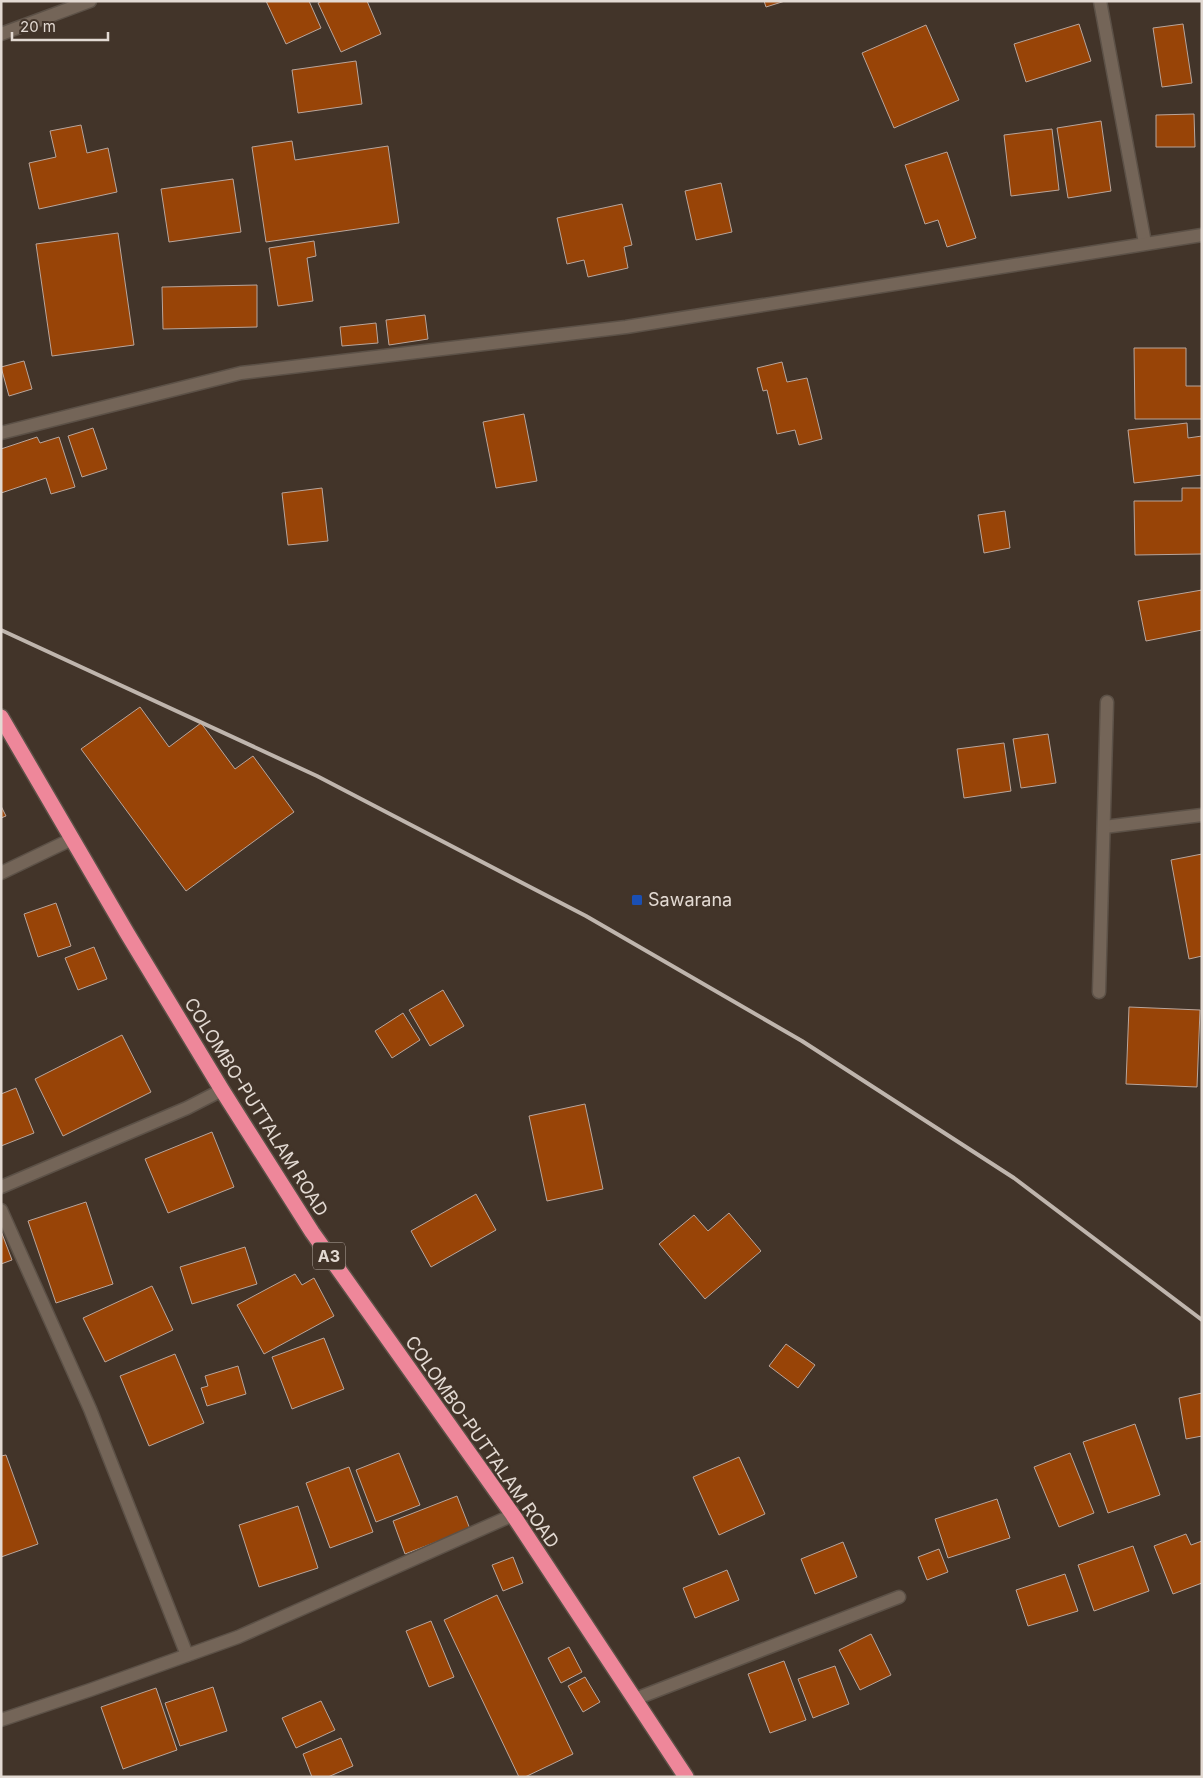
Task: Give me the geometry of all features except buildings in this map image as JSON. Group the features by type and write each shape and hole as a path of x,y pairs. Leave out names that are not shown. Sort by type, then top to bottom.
{"highway":[{"name":"COLOMBO-PUTTALAM ROAD","path":"1,717 222,1090 312,1232 513,1515 686,1777"}],"street":[{"path":"1,34 90,1"},
{"path":"1100,1 1145,243"},
{"path":"1,434 241,373 626,327 1202,235"},
{"path":"1099,992 1107,702"},
{"path":"1104,828 1202,815"},
{"path":"1,873 72,839"},
{"path":"1,1186 187,1108 222,1090"},
{"path":"1,1210 90,1410 187,1655"},
{"path":"1,1720 238,1636 513,1515"},
{"path":"635,1699 899,1597"}],"railway":[{"path":"1,630 317,776 586,916 802,1041 1014,1178 1202,1320"}],"place":[{"name":"Sawarana","path":"637,900"}]}
